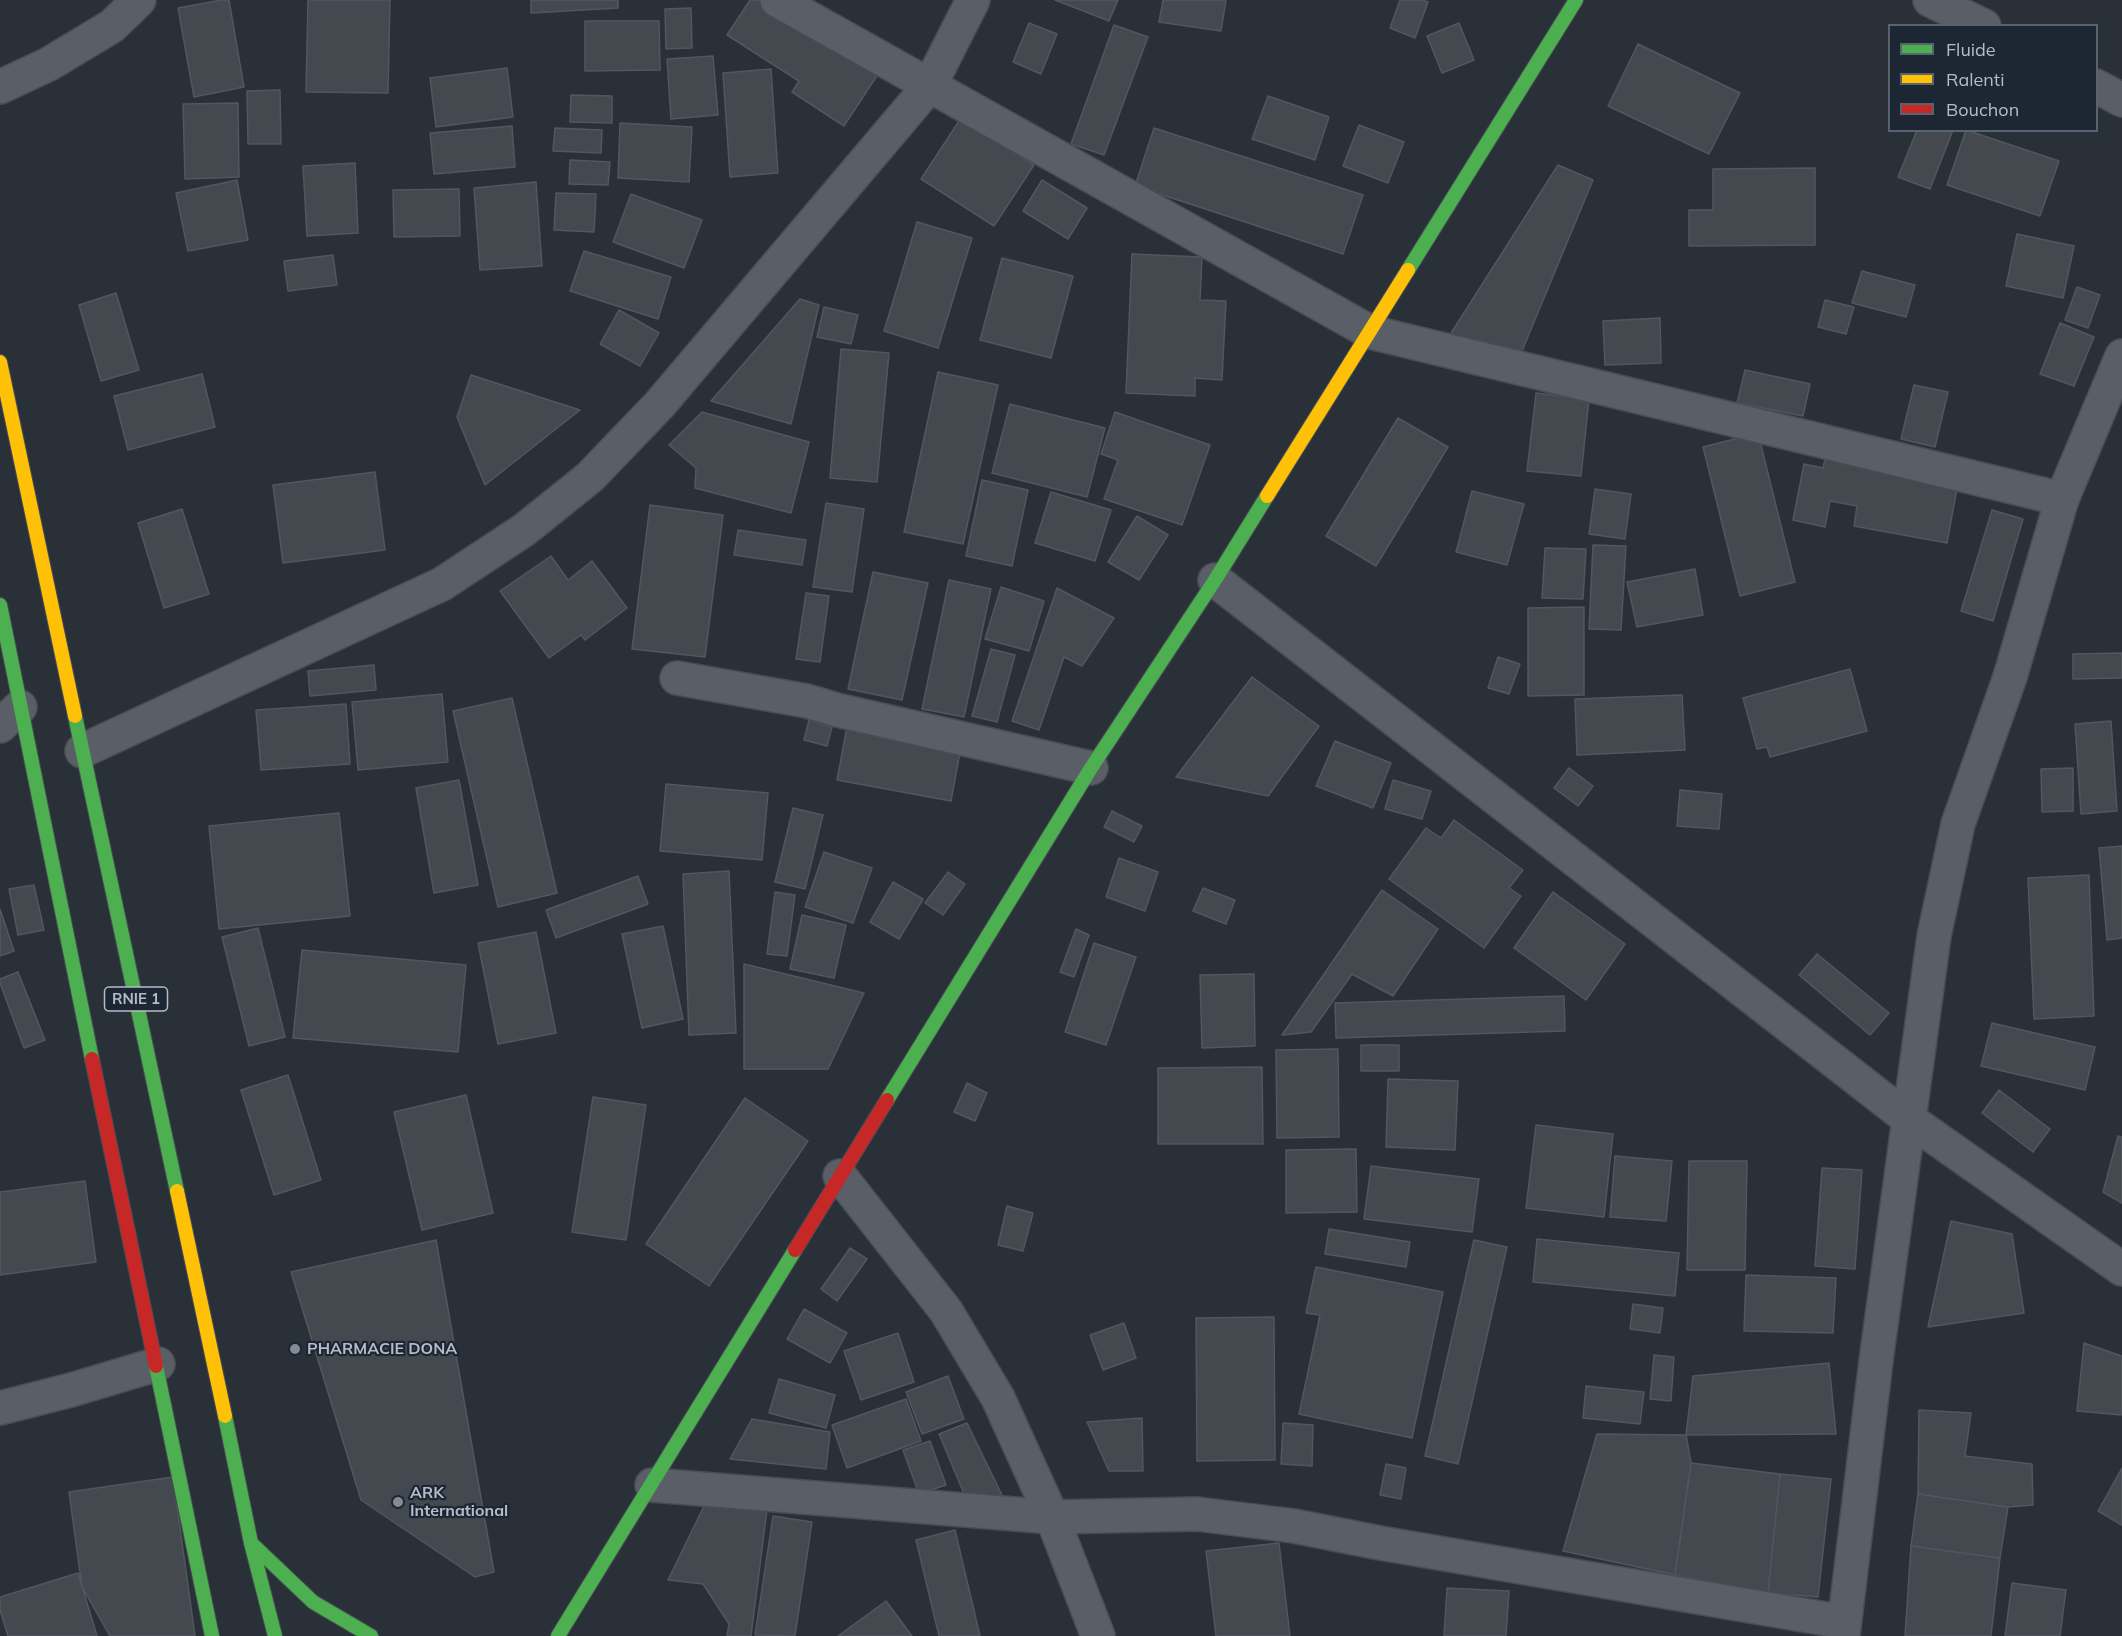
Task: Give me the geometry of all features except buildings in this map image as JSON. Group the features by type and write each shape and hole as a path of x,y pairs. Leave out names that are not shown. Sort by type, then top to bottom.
{"main road":[{"path":"558,1636 1091,768 1215,580 1576,0"},
{"name":"RNIE 1","path":"0,362 212,1350 250,1543 275,1636"},
{"name":"RNIE 1","path":"0,605 10,717 158,1364 212,1636"},
{"path":"250,1543 313,1602 371,1636"}],"street":[{"path":"0,87 50,64 103,31 140,0"},
{"path":"777,0 1370,332 2062,499"},
{"path":"82,751 442,584 524,530 590,477 660,404 930,85 973,0"},
{"path":"1930,0 1980,24"},
{"path":"2098,87 2122,100"},
{"path":"652,1485 1053,1518 1197,1514 1283,1525 1843,1629 1876,1361 1934,936 1958,824 2010,676 2062,499 2122,356"},
{"path":"1215,580 1910,1120 2122,1269"},
{"path":"677,678 807,701 837,710 1091,768"},
{"path":"840,1176 946,1311 998,1398 1053,1518 1098,1636"},
{"path":"0,1408 158,1364"}],"traffic: fast":[{"path":"1408,270 1576,0"},
{"path":"887,1100 1091,768 1215,580 1267,496"},
{"path":"0,605 92,1059"},
{"path":"75,716 177,1191"},
{"path":"558,1636 795,1250"},
{"path":"156,1366 212,1636"},
{"path":"225,1416 251,1543 275,1636"},
{"path":"251,1543 313,1602 371,1636"}],"traffic: slow":[{"path":"1267,496 1408,270"},
{"path":"0,362 75,716"},
{"path":"177,1191 225,1416"}],"traffic: jam":[{"path":"92,1059 156,1366"},
{"path":"795,1250 887,1100"}],"place":[{"name":"PHARMACIE DONA","path":"295,1349"},
{"name":"ARK International","path":"398,1502"}]}
